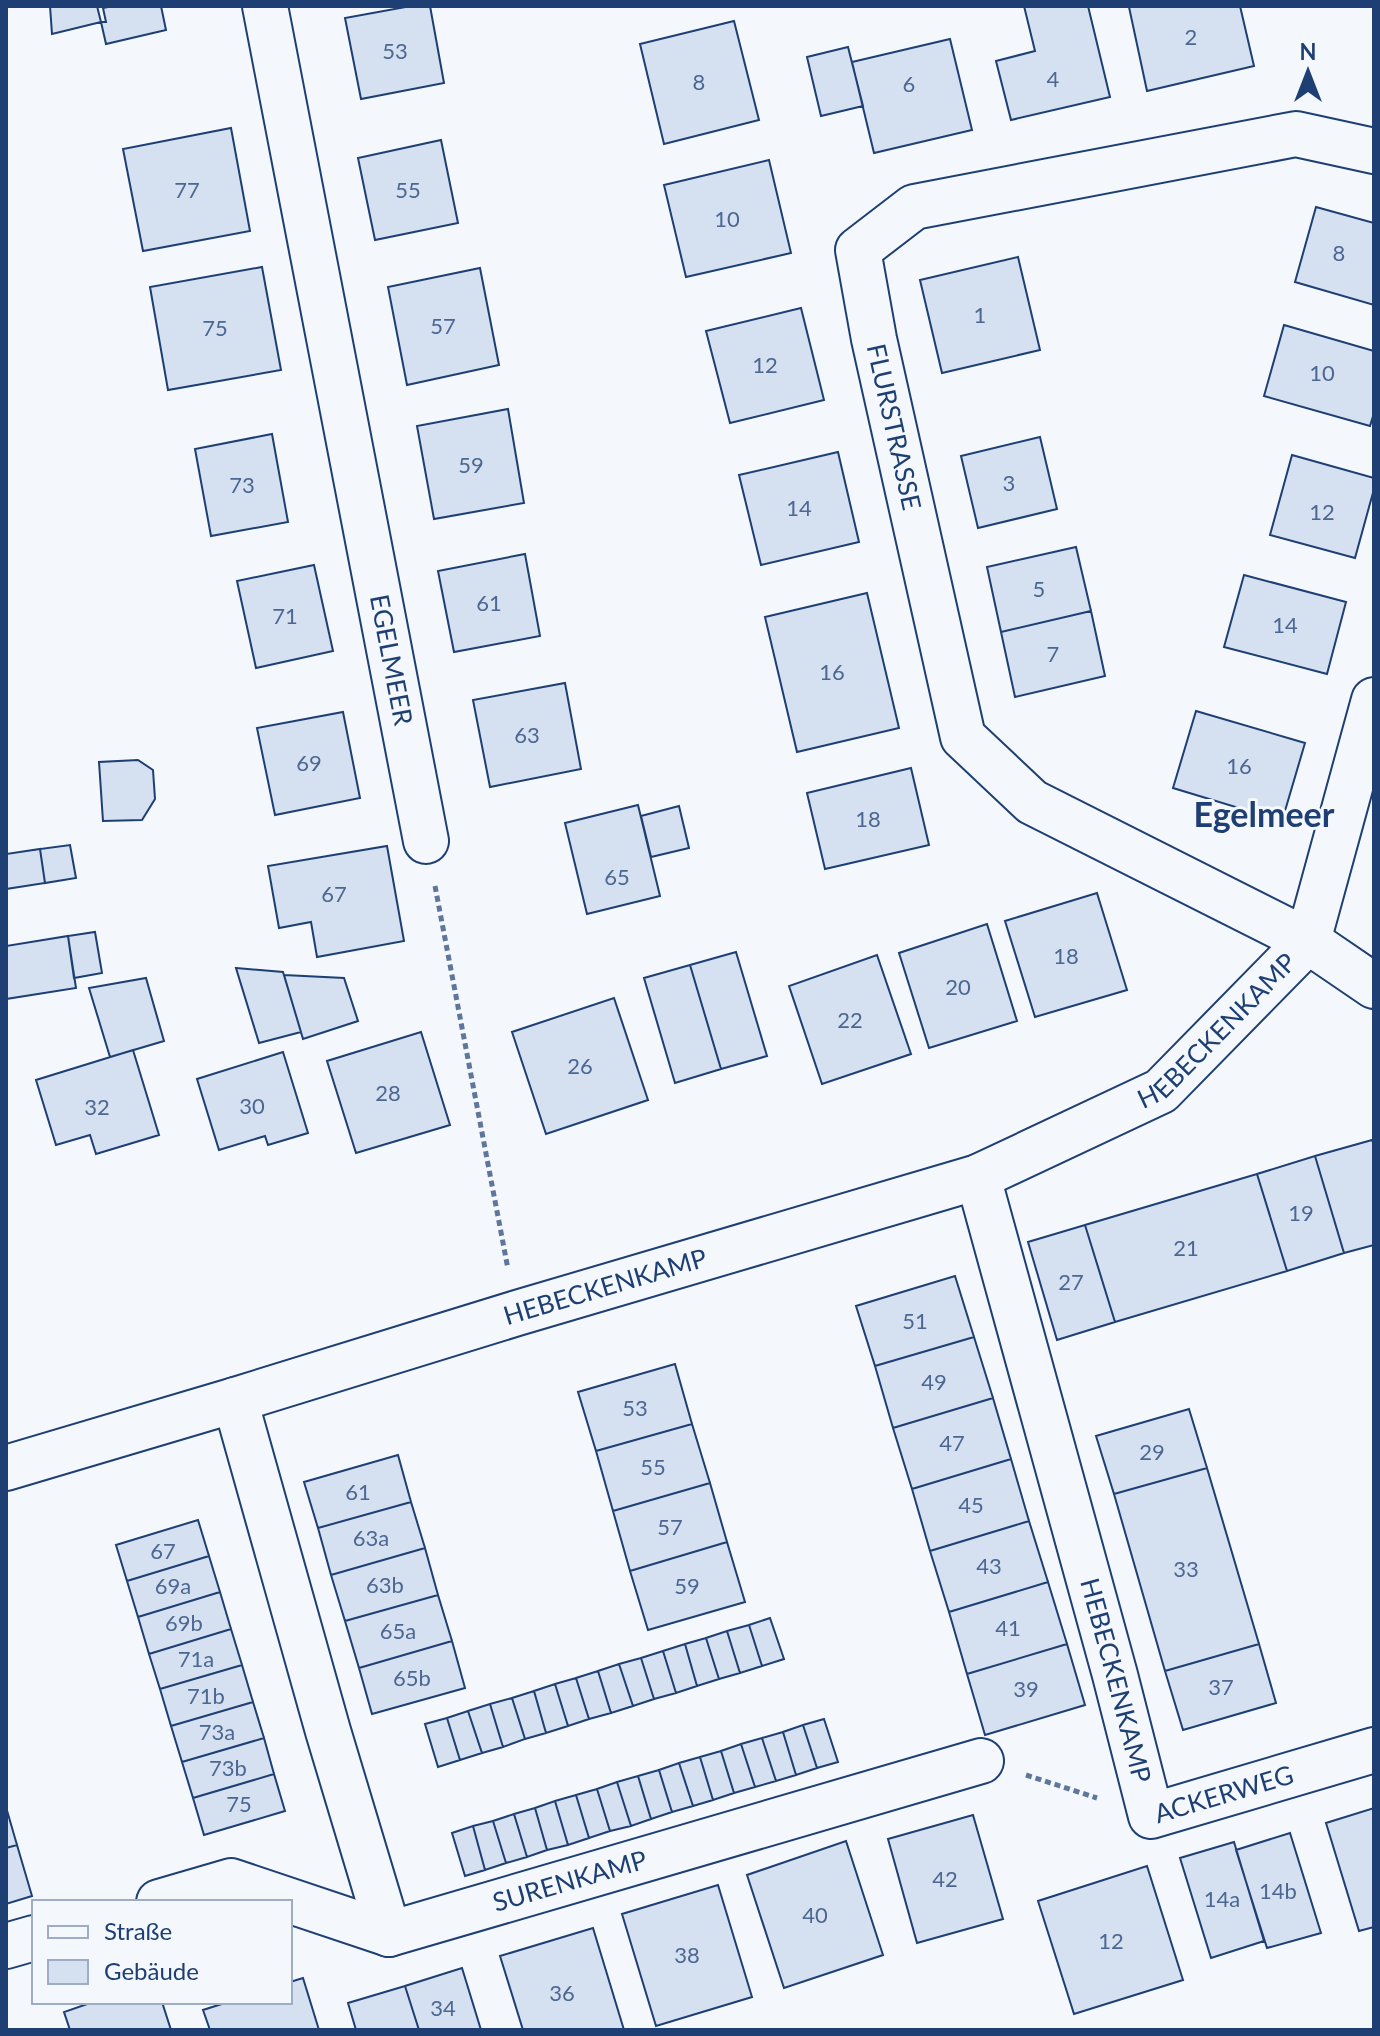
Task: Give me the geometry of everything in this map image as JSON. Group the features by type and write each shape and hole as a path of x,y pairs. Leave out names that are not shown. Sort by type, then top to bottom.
{"street":[{"name":"EGELMEER","path":"265,6 426,841"},
{"name":"FLURSTRASSE","path":"1308,941 1032,802 963,737 874,339 858,250 914,207 1296,134 1374,151"},
{"name":"HEBECKENKAMP","path":"6,1468 978,1177 1161,1091 1308,941 1374,700"},
{"path":"1308,941 1374,986"},
{"name":"HEBECKENKAMP","path":"978,1177 1151,1816"},
{"path":"235,1400 389,1934"},
{"name":"ACKERWEG","path":"1151,1816 1374,1750"},
{"name":"SURENKAMP","path":"389,1934 981,1761"},
{"path":"166,1900 231,1881 288,1900"},
{"path":"292,1901 389,1934"},
{"path":"6,1946 32,1939"}],"path":[{"path":"426,841 517,1313"},
{"name":"ACKERWEG","path":"981,1761 1151,1816"}],"building":[{"path":"50,6 97,6 101,22 52,34"},
{"path":"161,6 166,30 106,44 101,22 106,22 103,8"},
{"path":"411,6 430,6 444,83 361,99 345,18"},
{"path":"1024,6 1088,6 1110,97 1011,120 996,61 1035,51"},
{"path":"1240,6 1254,66 1147,91 1129,7"},
{"path":"734,21 759,120 664,144 640,44"},
{"path":"950,39 972,130 874,153 852,62"},
{"path":"848,47 863,106 821,116 807,57"},
{"path":"231,128 250,231 143,251 123,149"},
{"path":"441,140 458,223 375,240 358,158"},
{"path":"769,160 791,253 686,277 664,185"},
{"path":"1316,207 1374,223 1374,305 1295,282"},
{"path":"1018,257 1040,350 942,373 920,280"},
{"path":"262,267 281,370 168,390 150,287"},
{"path":"480,268 499,365 407,385 388,287"},
{"path":"801,308 824,400 730,423 706,331"},
{"path":"1284,325 1374,351 1374,413 1370,426 1264,396"},
{"path":"508,409 524,503 434,519 417,426"},
{"path":"272,434 288,522 211,536 195,449"},
{"path":"1040,437 1057,509 978,528 961,456"},
{"path":"838,452 859,542 761,565 739,475"},
{"path":"1292,455 1374,478 1374,489 1355,558 1270,535"},
{"path":"1076,547 1091,611 1001,632 987,567"},
{"path":"525,554 540,636 454,652 438,571"},
{"path":"314,565 333,651 256,668 237,581"},
{"path":"1244,575 1346,602 1327,674 1224,647"},
{"path":"867,593 899,728 797,752 765,617"},
{"path":"1091,611 1105,676 1015,697 1001,632"},
{"path":"565,683 581,769 490,787 473,700"},
{"path":"1196,711 1305,743 1282,821 1173,788"},
{"path":"343,712 360,798 275,815 257,728"},
{"path":"138,760 153,770 155,799 142,820 103,821 99,762"},
{"path":"911,768 929,845 825,869 807,793"},
{"path":"638,805 660,896 587,914 565,823"},
{"path":"679,806 689,848 651,857 641,816"},
{"path":"70,845 76,878 45,883 40,849"},
{"path":"387,846 404,941 317,957 311,922 279,928 268,866"},
{"path":"40,849 45,883 6,889 6,854"},
{"path":"1097,893 1127,990 1035,1017 1005,921"},
{"path":"987,924 1017,1021 929,1048 899,953"},
{"path":"95,932 102,973 74,978 68,936"},
{"path":"68,936 76,988 6,999 6,946"},
{"path":"736,952 767,1056 721,1069 690,965"},
{"path":"877,955 911,1054 822,1084 789,986"},
{"path":"690,965 721,1069 675,1083 644,978"},
{"path":"236,968 283,972 301,1032 259,1043"},
{"path":"284,975 344,978 358,1021 303,1039"},
{"path":"146,978 164,1041 110,1057 89,988"},
{"path":"614,998 648,1100 546,1134 512,1032"},
{"path":"421,1032 450,1125 356,1153 327,1061"},
{"path":"133,1050 159,1135 96,1154 90,1135 56,1145 36,1080"},
{"path":"283,1052 308,1133 268,1145 265,1136 219,1150 197,1079"},
{"path":"1372,1140 1374,1245 1344,1253 1315,1156"},
{"path":"1315,1156 1344,1253 1287,1271 1257,1174"},
{"path":"1257,1174 1287,1271 1115,1322 1085,1225"},
{"path":"1085,1225 1115,1322 1057,1340 1028,1242"},
{"path":"955,1276 974,1337 875,1366 856,1306"},
{"path":"974,1337 993,1398 893,1428 875,1366"},
{"path":"675,1364 692,1424 596,1451 578,1392"},
{"path":"993,1398 1011,1459 912,1489 893,1428"},
{"path":"1189,1409 1207,1468 1114,1494 1096,1436"},
{"path":"692,1424 710,1483 613,1511 596,1451"},
{"path":"398,1455 411,1502 318,1528 304,1482"},
{"path":"1011,1459 1029,1521 930,1551 912,1489"},
{"path":"1207,1468 1259,1644 1165,1671 1114,1494"},
{"path":"710,1483 727,1542 630,1571 613,1511"},
{"path":"411,1502 425,1548 331,1575 318,1528"},
{"path":"198,1520 209,1556 127,1581 116,1545"},
{"path":"1029,1521 1048,1582 949,1612 930,1551"},
{"path":"727,1542 745,1602 648,1630 630,1571"},
{"path":"425,1548 438,1595 345,1621 331,1575"},
{"path":"209,1556 220,1592 138,1617 127,1581"},
{"path":"1048,1582 1067,1644 967,1674 949,1612"},
{"path":"220,1592 231,1629 149,1654 138,1617"},
{"path":"438,1595 452,1641 359,1668 345,1621"},
{"path":"770,1618 784,1659 762,1666 749,1625"},
{"path":"749,1625 762,1666 740,1673 727,1631"},
{"path":"231,1629 242,1665 160,1689 149,1654"},
{"path":"727,1631 740,1673 719,1679 706,1638"},
{"path":"706,1638 719,1679 697,1686 685,1644"},
{"path":"452,1641 465,1688 372,1714 359,1668"},
{"path":"685,1644 697,1686 676,1693 663,1651"},
{"path":"1067,1644 1085,1705 985,1735 967,1674"},
{"path":"1259,1644 1276,1703 1183,1730 1165,1671"},
{"path":"663,1651 676,1693 654,1699 641,1658"},
{"path":"641,1658 654,1699 633,1706 619,1664"},
{"path":"619,1664 633,1706 611,1713 598,1671"},
{"path":"242,1665 253,1702 171,1726 160,1689"},
{"path":"598,1671 611,1713 589,1719 576,1678"},
{"path":"576,1678 589,1719 568,1726 555,1684"},
{"path":"555,1684 568,1726 546,1733 534,1691"},
{"path":"534,1691 546,1733 525,1739 512,1698"},
{"path":"512,1698 525,1739 503,1747 490,1704"},
{"path":"253,1702 264,1738 182,1762 171,1726"},
{"path":"490,1704 503,1747 482,1753 468,1711"},
{"path":"468,1711 482,1753 460,1760 447,1718"},
{"path":"447,1718 460,1760 438,1767 425,1724"},
{"path":"824,1719 838,1762 817,1768 803,1725"},
{"path":"803,1725 817,1768 796,1775 783,1732"},
{"path":"783,1732 796,1775 776,1781 762,1738"},
{"path":"264,1738 274,1774 193,1798 182,1762"},
{"path":"762,1738 776,1781 755,1787 741,1744"},
{"path":"741,1744 755,1787 734,1793 721,1751"},
{"path":"721,1751 734,1793 713,1800 700,1757"},
{"path":"700,1757 713,1800 693,1806 679,1763"},
{"path":"679,1763 693,1806 672,1812 659,1770"},
{"path":"659,1770 672,1812 651,1819 638,1776"},
{"path":"274,1774 285,1811 204,1835 193,1798"},
{"path":"638,1776 651,1819 631,1826 617,1782"},
{"path":"617,1782 631,1826 610,1831 597,1789"},
{"path":"597,1789 610,1831 589,1838 576,1795"},
{"path":"576,1795 589,1838 568,1845 555,1801"},
{"path":"555,1801 568,1845 547,1850 535,1808"},
{"path":"6,1807 17,1845 6,1848"},
{"path":"535,1808 547,1850 527,1857 514,1814"},
{"path":"1374,1808 1374,1927 1359,1931 1326,1823"},
{"path":"514,1814 527,1857 506,1863 493,1821"},
{"path":"973,1815 1003,1919 917,1943 888,1839"},
{"path":"493,1821 506,1863 485,1870 473,1826"},
{"path":"473,1826 485,1870 465,1876 452,1833"},
{"path":"1290,1833 1321,1933 1267,1948 1236,1850"},
{"path":"846,1841 883,1955 784,1988 747,1875"},
{"path":"1234,1842 1264,1941 1211,1958 1180,1858"},
{"path":"17,1845 32,1896 6,1904 6,1848"},
{"path":"1147,1866 1183,1980 1074,2014 1038,1901"},
{"path":"718,1885 752,1997 656,2026 622,1914"},
{"path":"593,1928 624,2030 523,2030 500,1956"},
{"path":"462,1968 481,2030 419,2030 405,1986"},
{"path":"303,1978 319,2030 210,2030 203,2010 222,2004 292,2004 292,1981"},
{"path":"405,1986 419,2030 356,2030 348,2003"},
{"path":"87,2004 163,2004 171,2030 70,2030 64,2012"}],"district":[{"name":"Egelmeer","path":"1264,815"}]}
